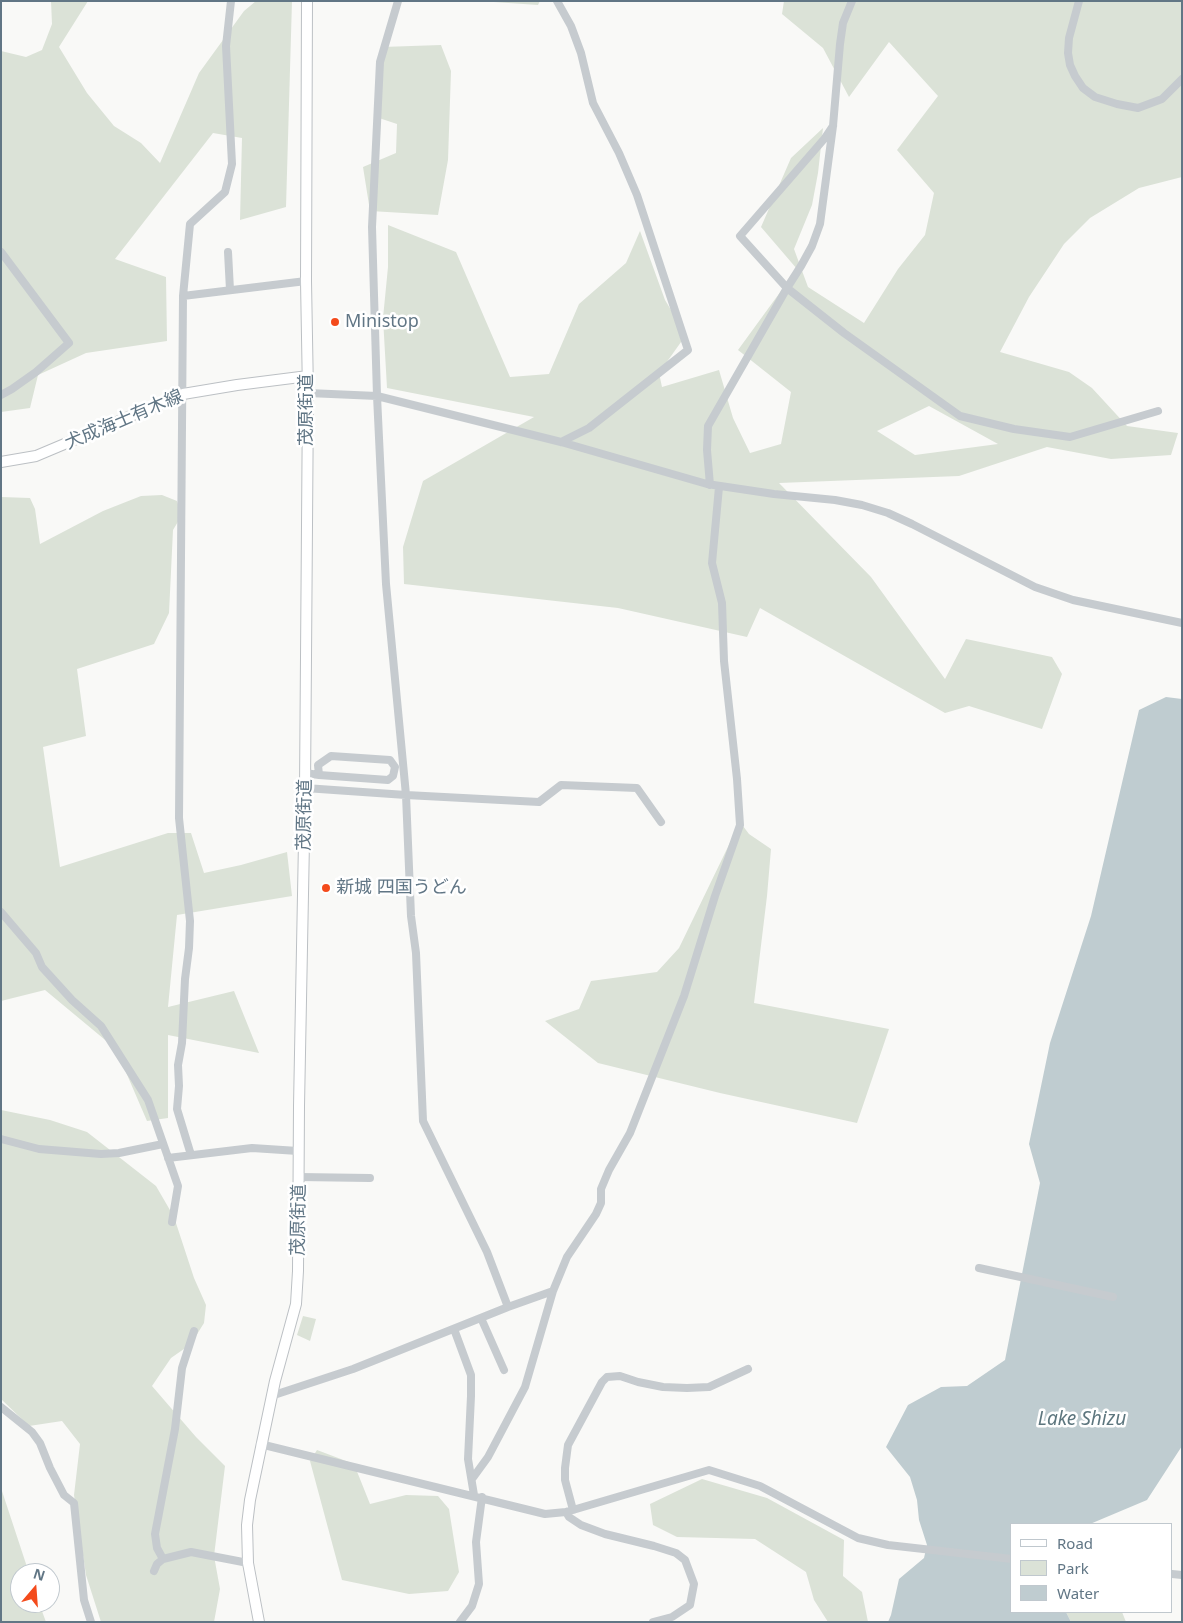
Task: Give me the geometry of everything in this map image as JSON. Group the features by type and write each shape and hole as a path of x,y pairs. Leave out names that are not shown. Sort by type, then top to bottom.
{"main road":[{"name":"茂原街道","path":"259,1622 248,1563 247,1525 260,1444 296,1304 298,1271 308,394 306,281 307,1"},
{"name":"犬成海士有木線","path":"1,462 36,456 183,394 308,376"}],"street":[{"path":"191,1155 177,1109 178,1065 182,1043 185,979 190,948 190,921 179,818 184,296 190,224 225,192 232,164 226,46 231,1"},
{"path":"398,1 380,62 372,227 377,396 386,584 406,795 410,916 416,953 423,1120 487,1252 508,1308"},
{"path":"557,1 571,26 581,53 593,102 619,153 637,195 688,350 590,428 561,442"},
{"path":"710,485 707,450 708,426 812,246 820,224 833,126 840,44 844,23 852,1"},
{"path":"1078,1 1069,38 1068,53 1070,65 1075,76 1089,92 1117,104 1138,108 1162,99 1182,79"},
{"path":"833,126 825,138 740,236 787,288 844,333 960,416 1014,429 1070,437 1158,411"},
{"path":"1,252 69,343 36,372 12,390 1,395"},
{"path":"228,252 230,290"},
{"path":"184,296 306,281"},
{"path":"308,394 377,396 561,442 710,485 862,505 888,513 1035,587 1073,600 1182,623"},
{"path":"472,1479 488,1457 525,1387 553,1291 567,1257 596,1214 601,1203 601,1189 634,1124 684,996 715,896 740,825 739,798 724,661 722,603 712,563 719,487"},
{"path":"305,773 319,775 388,780 393,776 395,766 390,760 331,756 318,765 319,775"},
{"path":"305,788 539,802 561,785 637,788 661,822"},
{"path":"1,912 36,953 42,967 72,1000 101,1026 148,1100 178,1186 172,1222"},
{"path":"1,1139 39,1149 101,1154 163,1144"},
{"path":"168,1158 252,1148 298,1151"},
{"path":"299,1178 370,1178"},
{"path":"979,1268 1113,1297"},
{"path":"271,1396 353,1369 553,1291"},
{"path":"481,1318 504,1370"},
{"path":"454,1329 470,1375 471,1396 468,1458 474,1495"},
{"path":"164,1558 157,1548 155,1534 174,1429 182,1368 194,1331"},
{"path":"653,1622 672,1617 690,1605 694,1584 685,1560 676,1553 605,1534 581,1525 569,1517 564,1468 568,1445 602,1382 607,1377 620,1376 663,1387 709,1387 748,1369"},
{"path":"1,1407 32,1432 40,1444 64,1495 74,1503 84,1600 91,1622"},
{"path":"260,1444 474,1495 545,1514 569,1511 709,1470 760,1486 858,1538 888,1546 1010,1559"},
{"path":"460,1622 472,1606 479,1584 476,1542 482,1497"},
{"path":"154,1571 157,1564 164,1558 191,1552 248,1563"}],"green space":[{"path":"51,1 88,1 59,47 87,93 114,126 141,143 160,163 199,73 244,11 256,1 292,1 286,207 240,220 242,138 213,133 115,259 166,277 167,341 86,353 38,375 30,408 1,412 1,51 26,57 42,50 52,24"},
{"path":"479,1 540,1 538,5"},
{"path":"784,1 1182,1 1182,177 1139,188 1090,218 1064,244 1029,297 1000,352 1069,372 1092,388 1127,426 1178,433 1171,455 1111,459 1047,447 959,476 779,483 871,577 945,679 966,639 1052,657 1062,674 1042,729 969,706 945,713 760,608 747,637 618,608 404,584 403,547 423,481 534,417 387,388 383,318 388,267 388,225 456,252 510,377 549,374 579,304 626,263 640,231 665,300 686,335 659,373 662,387 719,370 733,418 750,453 781,444 791,392 738,350 797,269 761,227 791,158 823,128 812,205 794,249 808,287 864,323 898,269 925,235 934,193 897,150 938,96 889,42 849,97 823,48 782,14","holes":["929,406 998,444 915,455 877,431"]},
{"path":"441,45 451,71 448,160 438,215 370,211 363,167 396,153 397,124 379,118 382,47"},
{"path":"162,495 177,501 182,515 173,530 169,613 154,644 77,669 86,736 43,747 60,867 168,833 191,833 204,873 287,852 292,896 177,915 168,1007 234,991 259,1053 168,1035 168,1118 147,1121 116,1049 45,990 1,1001 1,497 30,498 35,509 40,544 103,511 141,496"},
{"path":"740,822 749,834 771,849 754,1003 889,1029 857,1123 720,1093 598,1063 545,1021 579,1009 591,981 657,972 679,948"},
{"path":"1,1110 50,1120 87,1132 156,1186 174,1217 194,1278 206,1305 204,1323 191,1344 171,1358 152,1386 196,1437 225,1466 214,1556 220,1589 214,1622 101,1622 86,1575 74,1495 80,1444 62,1421 29,1426 1,1399"},
{"path":"303,1316 316,1319 310,1341 297,1335"},
{"path":"317,1450 354,1464 370,1504 406,1495 438,1496 449,1509 459,1572 448,1591 409,1594 342,1580 310,1461"},
{"path":"702,1479 767,1498 844,1540 843,1576 862,1592 868,1622 828,1622 814,1600 806,1572 755,1539 677,1537 653,1525 650,1504"},
{"path":"1,1488 26,1563 10,1563 10,1613 43,1613 46,1622 1,1622"},
{"path":"1066,1613 1122,1613 1126,1622 1071,1622"}],"water":[{"name":"Lake Shizu","path":"1166,697 1182,699 1182,1446 1147,1500 1092,1523 1010,1523 1010,1613 1066,1613 1071,1622 888,1622 899,1579 924,1558 927,1545 919,1520 917,1500 910,1477 886,1447 908,1405 941,1387 967,1386 1005,1360 1040,1183 1029,1144 1050,1043 1091,916 1139,710"}],"place":[{"name":"Ministop","path":"335,322"},
{"name":"新城 四国うどん","path":"326,888"}]}
